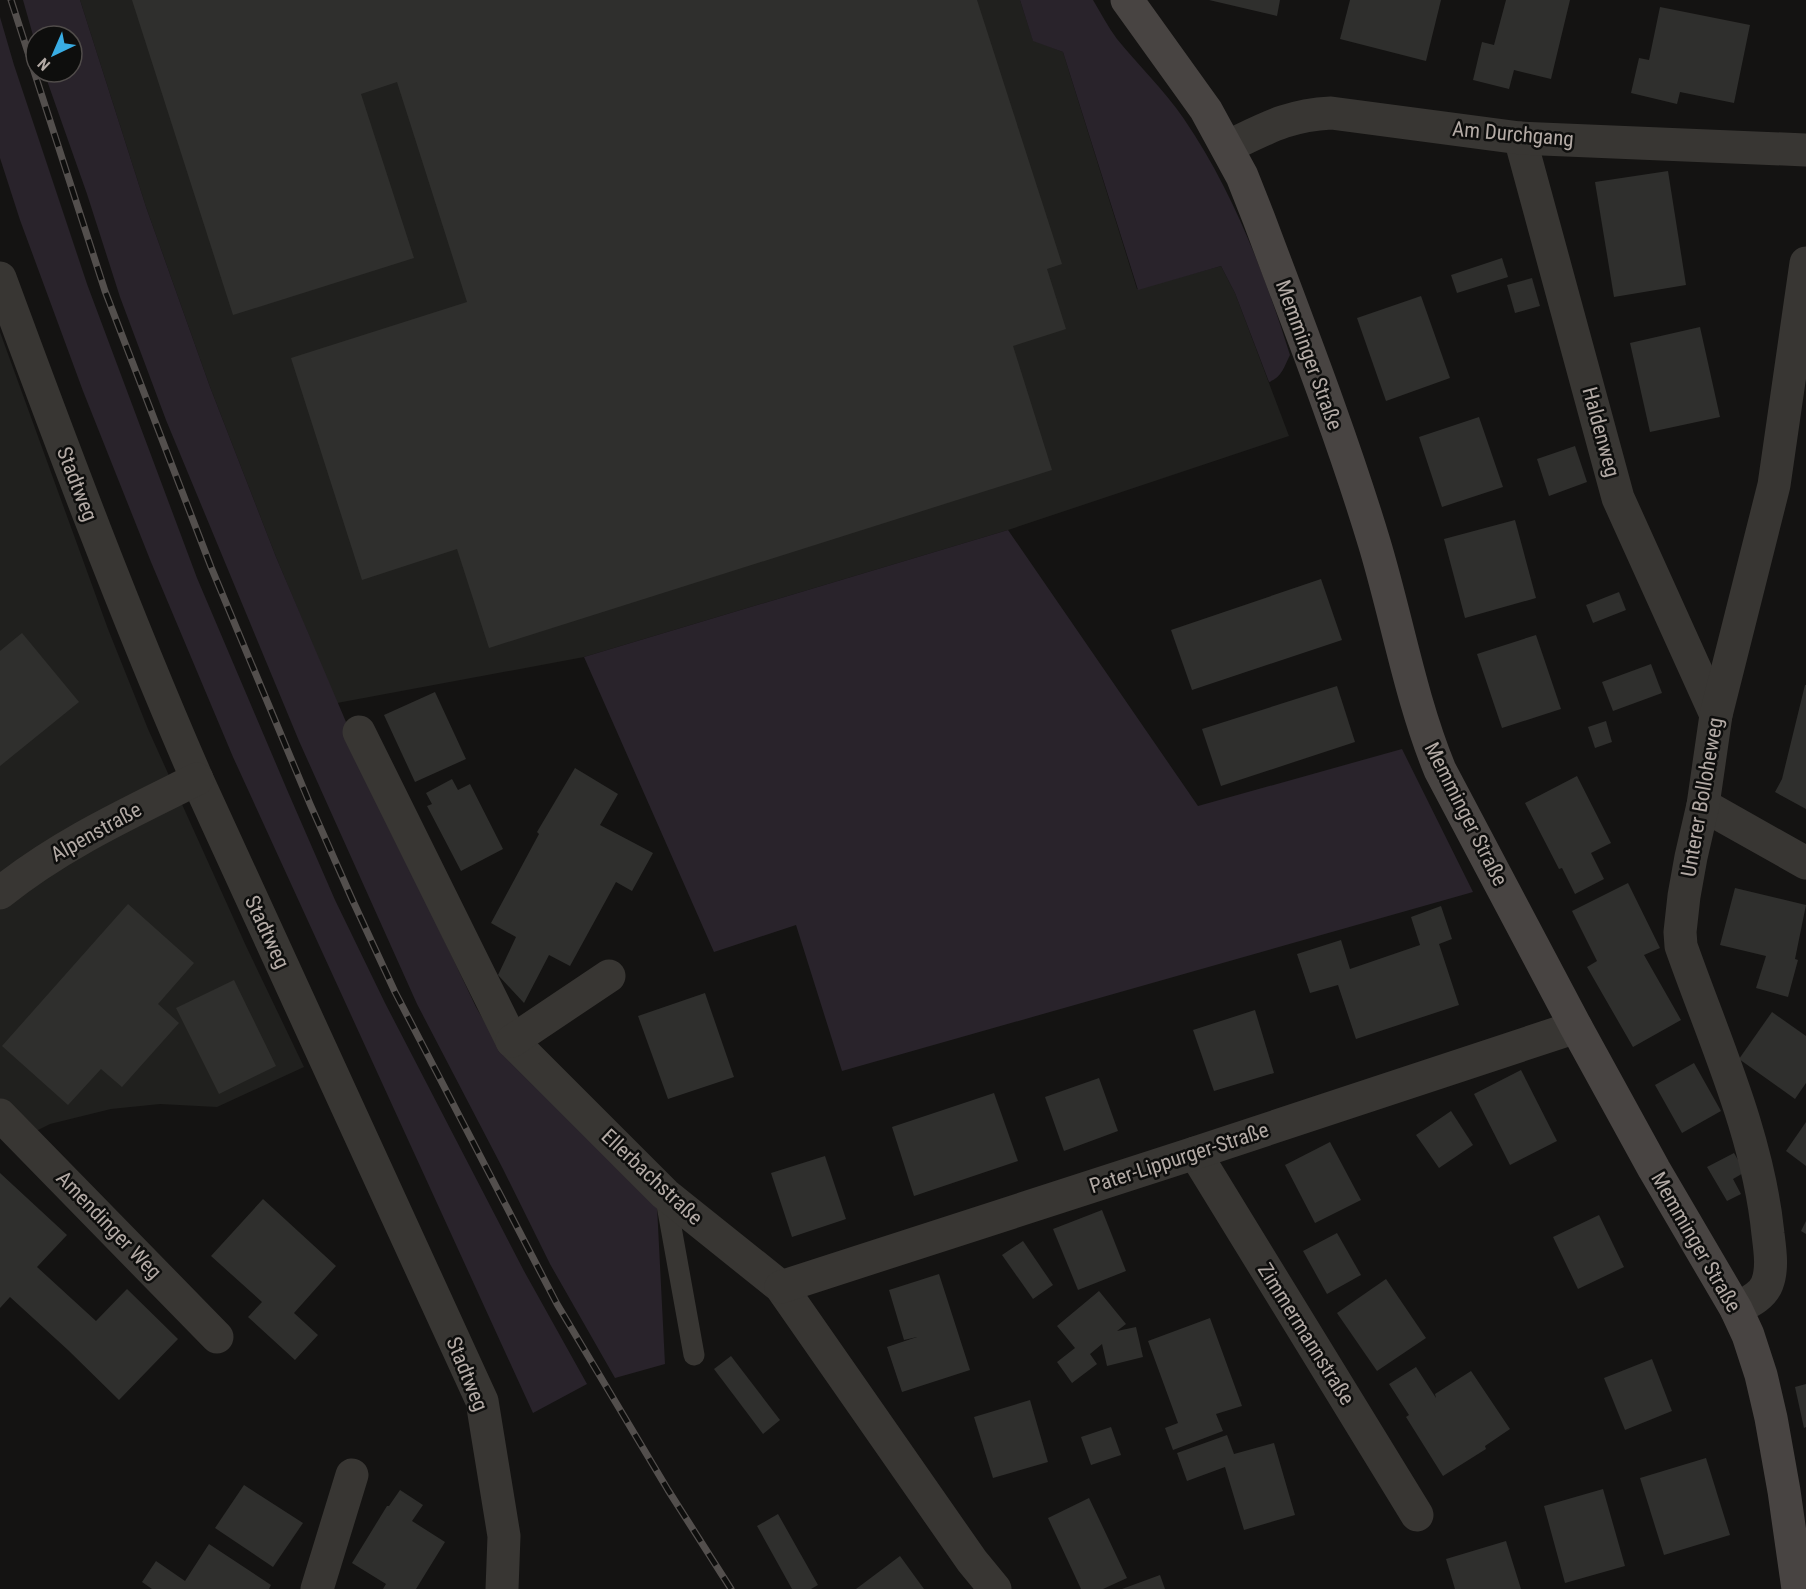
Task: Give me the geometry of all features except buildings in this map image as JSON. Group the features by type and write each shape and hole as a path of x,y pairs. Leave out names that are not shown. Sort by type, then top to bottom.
{"street":[{"name":"Memminger Straße","path":"1127,0 1200,100 1227,147 1259,219 1365,512 1429,743 1440,770 1576,1027 1654,1169 1736,1309 1755,1354 1769,1412 1784,1491 1798,1589"},
{"name":"Am Durchgang","path":"1227,147 1281,121 1305,114 1331,113 1520,138 1806,150"},
{"name":"Haldenweg","path":"1520,138 1618,498 1716,715"},
{"name":"Unterer Bolloheweg","path":"1736,1309 1752,1300 1767,1285 1771,1256 1766,1214 1744,1119 1681,946 1680,932 1686,886 1703,805 1716,715 1774,485 1806,263"},
{"name":"Stadtweg","path":"0,278 74,479 152,675 197,779 482,1401 504,1536 502,1589"},
{"name":"Ellerbachstraße","path":"359,732 512,1041 665,1194 781,1287 972,1561 995,1589"},
{"name":"Alpenstraße","path":"0,893 46,859 92,832 197,779"},
{"path":"1703,805 1806,863"},
{"path":"512,1041 609,976"},
{"name":"Pater-Lippurger-Straße","path":"781,1287 1576,1027"},
{"name":"Amendinger Weg","path":"0,1115 217,1337"},
{"name":"Zimmermannstraße","path":"1195,1153 1417,1515"},
{"path":"317,1589 352,1475"}],"lane":[{"path":"665,1194 694,1355"}],"shaded area":[{"path":"23,0 80,0 146,207 210,387 276,557 391,828 476,1007 501,1050 657,1206 665,1364 615,1378 550,1264 417,1004 299,741 166,420 120,297 48,84 84,84 84,24 30,24"},
{"path":"80,0 1020,0 1033,40 1063,52 1137,289 1221,266 1235,293 1289,436 1008,530 584,657 337,703 276,557 210,387 146,207"},
{"path":"1020,0 1093,0 1117,39 1168,98 1202,146 1246,233 1290,355 1282,371 1273,380 1269,382 1235,293 1221,266 1138,290 1063,52 1033,41"},
{"path":"0,17 87,284 197,578 288,792 335,900 385,1003 524,1271 587,1384 533,1413 233,757 151,562 83,391 20,220 0,158"},
{"path":"0,332 108,629 148,729 246,946 304,1067 217,1107 160,1104 111,1109 50,1124 32,1133 0,1101"},
{"path":"1008,530 1198,806 1402,749 1473,892 842,1071 796,925 714,952 584,657"}],"railway":[{"path":"11,0 105,291 211,567 352,899 395,992 557,1304 668,1490 731,1589"}]}
